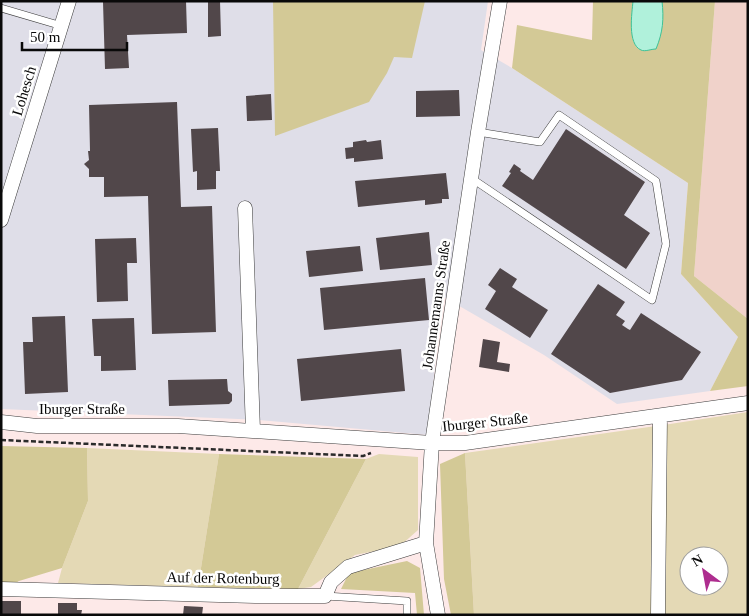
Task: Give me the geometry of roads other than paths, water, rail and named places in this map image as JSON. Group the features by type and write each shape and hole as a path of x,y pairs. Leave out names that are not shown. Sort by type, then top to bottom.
{"street":[{"name":"Lohesch","path":"1,220 69,1"},
{"name":"Johannemanns Straße","path":"438,615 426,543 432,443 478,132 500,1"},
{"path":"245,208 253,430"},
{"name":"Iburger Straße","path":"1,422 37,426 178,426 432,443 465,443 748,403"},
{"path":"658,615 660,416"},
{"path":"325,596 331,582 348,567 426,543"},
{"name":"Auf der Rotenburg","path":"1,589 255,596 325,596"}],"lane":[{"path":"1,8 62,26"},
{"path":"471,178 652,300 666,244 656,181 559,115 540,142 478,132"},
{"path":"325,596 407,601 407,615"}]}
